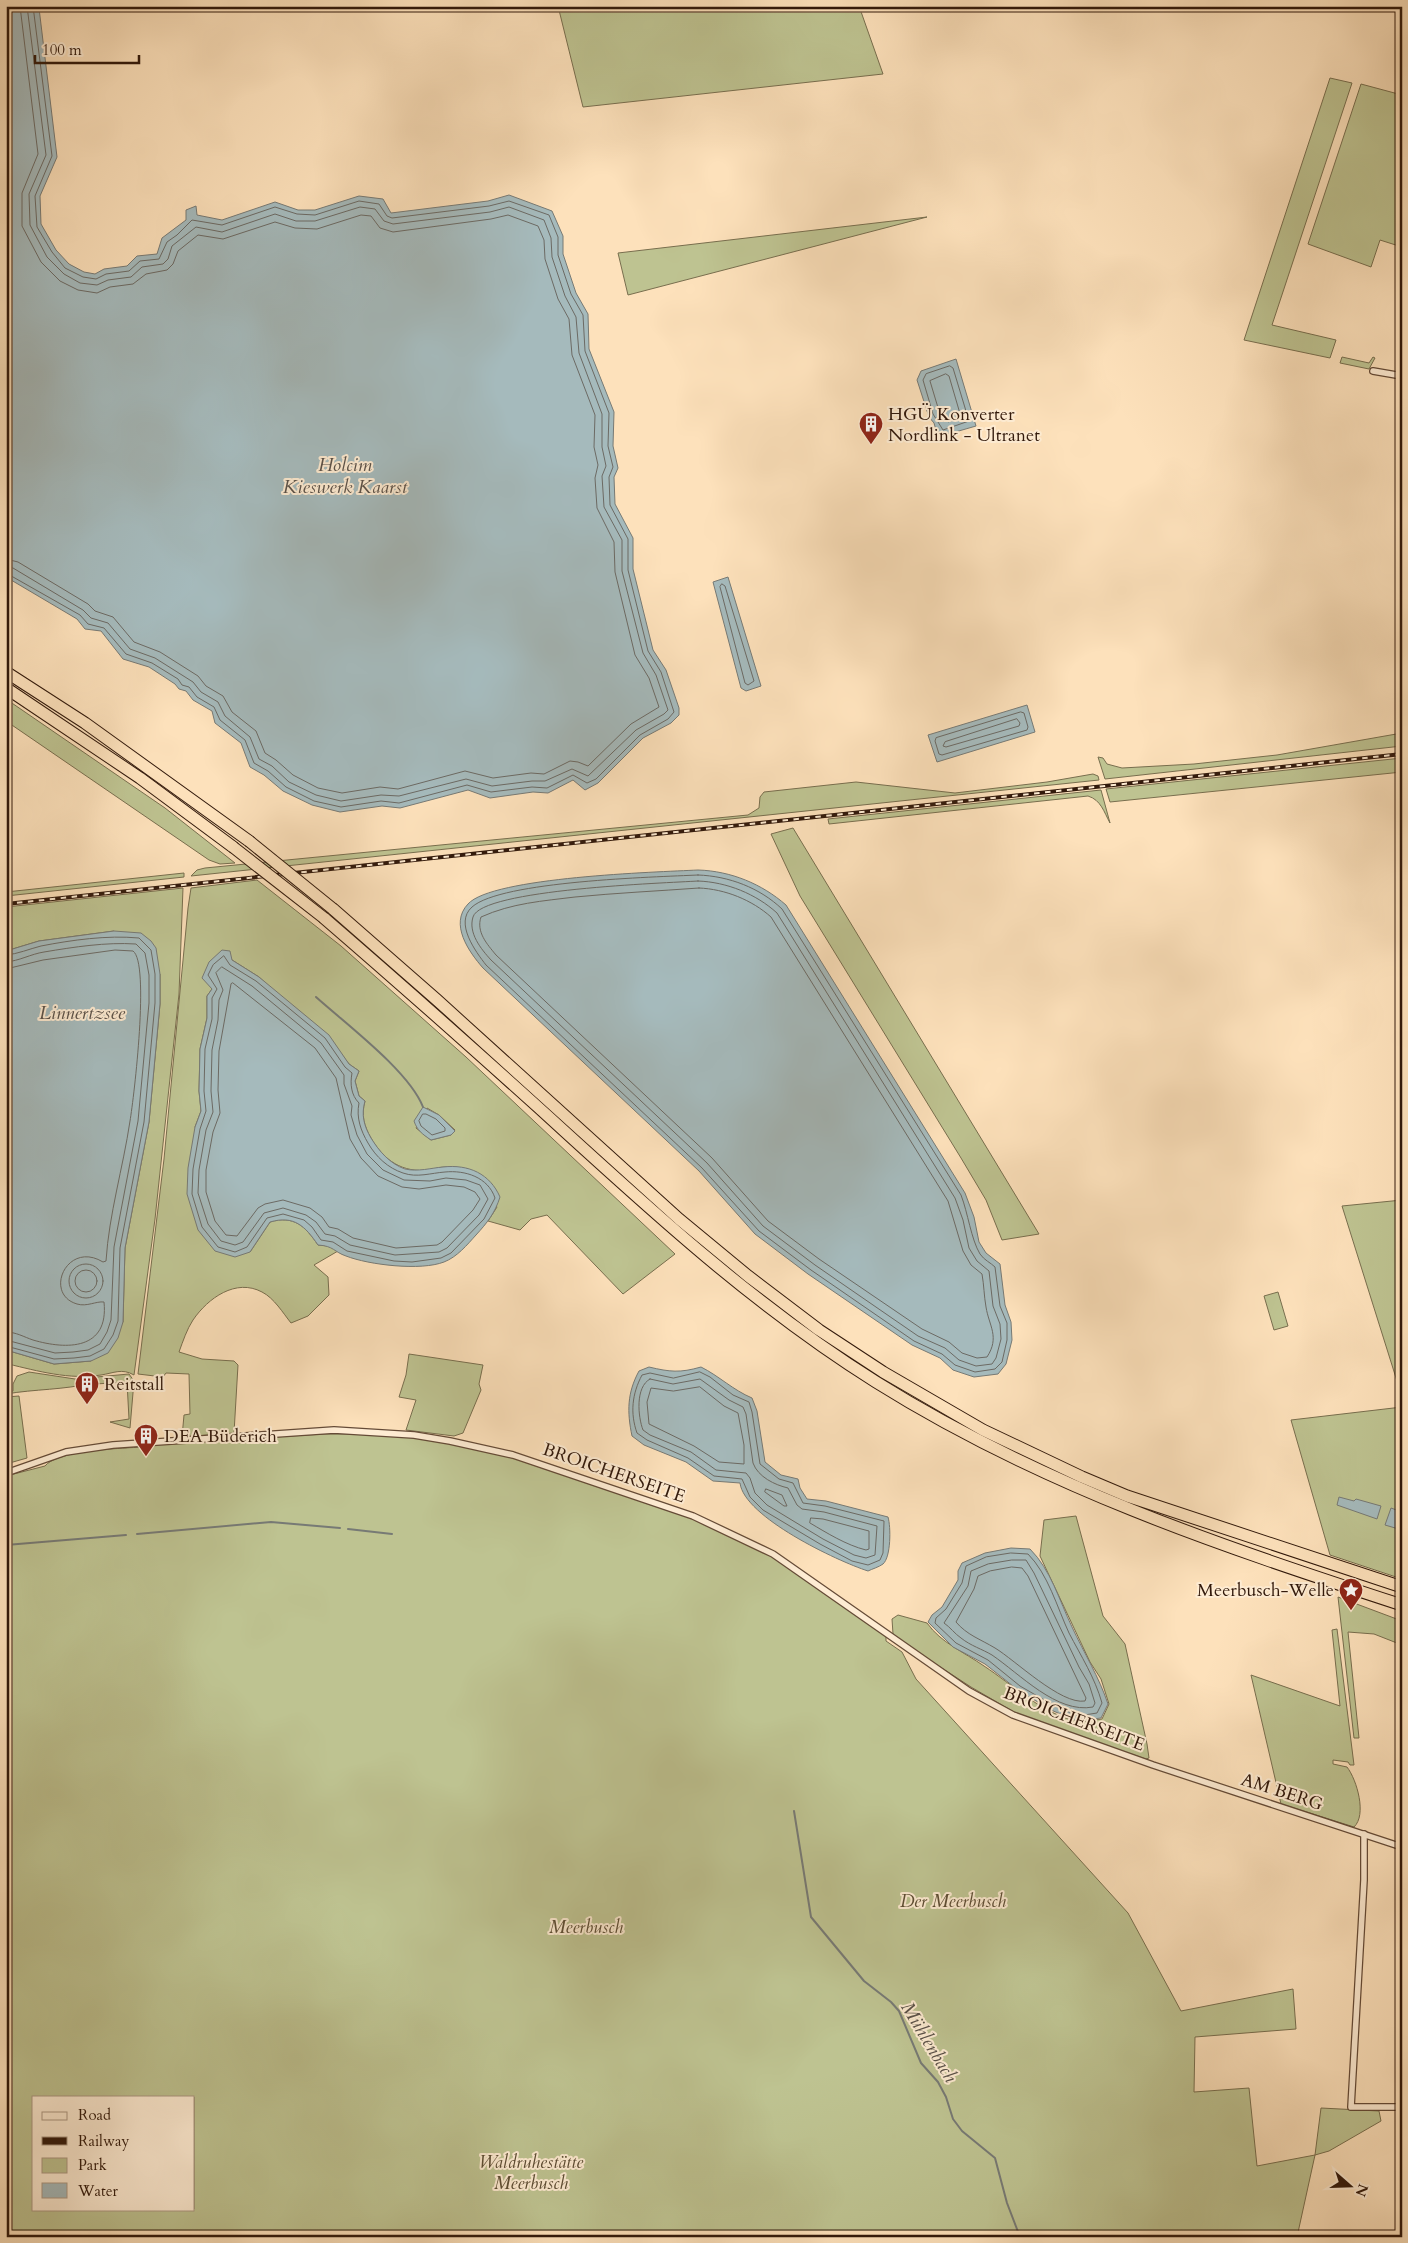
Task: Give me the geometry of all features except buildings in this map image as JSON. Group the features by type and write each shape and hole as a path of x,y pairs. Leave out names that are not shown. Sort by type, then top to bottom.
{"highway":[{"path":"6,672 85,723 249,841 333,909 679,1218 748,1276 820,1330 883,1372 983,1430 1127,1496 1402,1588"},
{"path":"6,688 140,778 324,918 429,1008 671,1228 748,1292 811,1339 875,1382 991,1448 1123,1508 1240,1552 1402,1606"}],"street":[{"path":"1373,371 1402,376"},
{"name":"BROICHERSEITE","path":"6,1472 66,1452 113,1445 334,1430 414,1435 513,1455 693,1516 722,1528 773,1554 801,1572 888,1636 989,1702 1042,1726 1153,1765"},
{"name":"AM BERG","path":"1153,1765 1402,1847"},
{"path":"1364,1834 1364,1880 1351,2107 1402,2107"}],"green space":[{"path":"558,6 859,6 883,74 583,107"},
{"path":"1330,78 1352,83 1272,325 1336,340 1330,358 1244,340"},
{"path":"1361,84 1402,95 1402,247 1380,240 1371,267 1308,244"},
{"path":"927,217 628,295 618,253"},
{"path":"1342,357 1369,363 1373,357 1375,358 1369,369 1340,363"},
{"path":"6,699 165,808 235,863 220,864 209,860 6,721"},
{"path":"1402,733 1402,746 1105,779 1098,757 1103,758 1107,764 1122,768 1194,764 1277,755"},
{"path":"1402,758 1402,772 1110,802 1106,789"},
{"path":"1093,774 1098,776 1099,780 191,876 197,870 205,868 748,815 759,808 760,797 764,792 856,782 955,793 1047,782"},
{"path":"1101,790 1110,823 1099,803 1088,796 829,824 828,819"},
{"path":"793,828 1039,1234 1002,1240 986,1200 800,896 771,834"},
{"path":"184,873 184,877 6,896 6,892"},
{"path":"257,880 341,946 466,1057 675,1254 623,1294 547,1215 531,1219 520,1230 488,1221 497,1207 468,1169 441,1167 429,1170 411,1170 395,1164 376,1146 367,1129 363,1116 365,1101 359,1096 355,1081 359,1071 349,1064 342,1055 259,977 232,960 209,983 212,989 207,996 207,1018 200,1049 199,1091 201,1111 195,1127 250,1252 270,1222 278,1220 292,1221 298,1224 308,1232 318,1245 330,1246 338,1251 314,1265 328,1277 329,1295 308,1316 291,1323 278,1306 262,1292 242,1287 223,1292 206,1304 199,1312 185,1335 179,1352 202,1359 234,1361 238,1365 234,1433 182,1437 184,1415 190,1414 189,1374 166,1373 163,1377 138,1374 164,1159 191,888","holes":["427,1108 439,1115 455,1130 451,1135 431,1140 416,1128"]},
{"path":"183,888 179,994 155,1219 134,1375 122,1371 101,1375 65,1376 8,1364 6,1363 6,1350 54,1364 91,1361 123,1322 125,1248 149,1122 160,1004 160,974 114,931 39,941 6,951 6,907"},
{"path":"1402,1200 1402,1397 1342,1206"},
{"path":"1278,1292 1288,1326 1274,1330 1264,1296"},
{"path":"409,1354 483,1365 479,1384 481,1390 463,1433 454,1436 406,1430 416,1400 399,1397 406,1375"},
{"path":"29,1372 75,1379 129,1374 134,1381 130,1428 110,1422 129,1419 127,1382 92,1383 6,1394 6,1392 13,1391 13,1384 17,1376"},
{"path":"19,1396 27,1458 6,1464 6,1397"},
{"path":"1402,1407 1402,1579 1330,1555 1291,1420"},
{"name":"Meerbusch","path":"324,1434 368,1434 416,1438 491,1450 693,1516 772,1554 886,1636 886,1641 902,1652 916,1679 1128,1913 1181,2011 1293,1989 1296,2029 1195,2037 1194,2092 1249,2088 1257,2166 1315,2155 1297,2237 6,2237 6,1476 45,1466 51,1461 71,1454 154,1445"},
{"path":"1076,1516 1103,1616 1125,1644 1147,1744 1149,1758 1146,1759 1043,1724 1014,1712 971,1687 897,1639 893,1634 892,1619 898,1615 927,1623 946,1642 1051,1712 1079,1722 1102,1719 1109,1704 1101,1679 1090,1662 1040,1556 1044,1520"},
{"path":"1338,1597 1402,1621 1402,1645 1374,1634 1348,1632 1359,1738 1354,1738"},
{"path":"1337,1629 1354,1765 1350,1765 1348,1762 1333,1760 1333,1764 1347,1767 1357,1789 1360,1814 1358,1822 1354,1827 1281,1804 1251,1675 1340,1706 1332,1630"},
{"path":"1321,2108 1379,2111 1381,2121 1329,2151 1315,2155"}],"water":[{"name":"Holcim Kieswerk Kaarst","path":"6,6 37,6 39,8 57,157 40,196 41,224 56,250 69,264 84,272 95,274 104,269 127,266 137,256 157,254 162,238 186,220 186,210 196,206 197,215 222,220 275,202 298,210 315,210 359,196 383,199 391,213 488,201 509,195 552,211 563,236 563,254 576,293 588,314 589,349 614,412 613,446 618,468 614,477 615,504 633,538 633,569 653,650 666,670 679,708 679,715 671,723 643,738 598,783 585,790 573,780 548,793 533,792 490,798 468,790 400,808 382,806 340,812 312,805 283,791 264,775 250,767 241,743 215,723 212,711 193,700 186,691 179,689 175,684 149,667 123,659 101,631 85,629 77,619 6,577"},
{"path":"956,359 976,426 938,437 934,423 929,417 917,380 921,371"},
{"path":"728,577 761,686 746,691 741,688 713,582"},
{"path":"1027,705 1035,732 937,762 928,735"},
{"path":"698,870 722,873 745,880 767,891 786,905 965,1193 974,1217 979,1242 986,1253 1000,1264 1005,1305 1011,1322 1012,1340 1006,1364 998,1374 974,1377 953,1370 940,1358 912,1345 808,1274 755,1234 699,1171 483,968 463,938 460,920 463,912 468,904 483,895 541,882"},
{"name":"Linnertzsee","path":"114,931 141,933 151,941 156,948 160,974 160,1004 149,1122 125,1248 123,1322 118,1338 108,1353 91,1361 54,1364 6,1350 6,951 39,941"},
{"path":"222,950 230,951 232,960 259,977 329,1035 349,1064 359,1071 355,1081 359,1096 365,1101 363,1116 365,1125 374,1143 390,1160 400,1167 410,1170 461,1167 478,1172 491,1182 500,1197 496,1208 484,1226 457,1254 449,1260 434,1265 395,1266 368,1262 318,1245 308,1232 298,1224 292,1221 278,1220 270,1222 250,1252 235,1257 215,1251 198,1230 187,1194 188,1168 195,1127 201,1111 199,1091 200,1049 207,1018 207,996 212,989 202,978 209,962"},
{"path":"423,1107 439,1115 455,1131 451,1135 431,1140 425,1136 418,1129 414,1121"},
{"path":"649,1367 675,1371 701,1367 752,1398 757,1411 765,1462 781,1475 798,1479 800,1488 807,1499 826,1501 888,1517 890,1528 889,1549 883,1564 868,1571 815,1548 774,1523 757,1510 745,1496 740,1483 713,1481 686,1462 644,1445 632,1436 629,1419 630,1395 639,1371"},
{"path":"1339,1497 1354,1501 1356,1499 1381,1506 1377,1519 1337,1505"},
{"path":"1391,1508 1402,1512 1402,1530 1385,1525"},
{"path":"1011,1548 1030,1549 1044,1566 1108,1704 1101,1718 1077,1721 1051,1710 1018,1690 985,1664 953,1647 928,1622 932,1615 942,1607 958,1580 958,1571 962,1563 985,1553"}],"waterway":[{"path":"316,997 391,1063 416,1093 423,1107"},
{"path":"137,1534 271,1522 340,1528"},
{"path":"348,1529 392,1534"},
{"path":"6,1545 126,1535"},
{"name":"Mühlenbach","path":"794,1811 811,1917 864,1981 891,2002 899,2011 921,2063 938,2082 946,2097 953,2119 962,2131 995,2158 1007,2203 1020,2237"}],"railway":[{"path":"6,904 1402,754"}],"place":[{"name":"HGÜ Konverter Nordlink - Ultranet","path":"871,445"},
{"name":"Reitstall","path":"87,1405"},
{"name":"DEA Büderich","path":"146,1457"},
{"name":"Meerbusch-Welle","path":"1351,1611"}],"park label":[{"name":"Der Meerbusch","path":"953,1901"},
{"name":"Waldruhestätte Meerbusch","path":"531,2172"}]}
